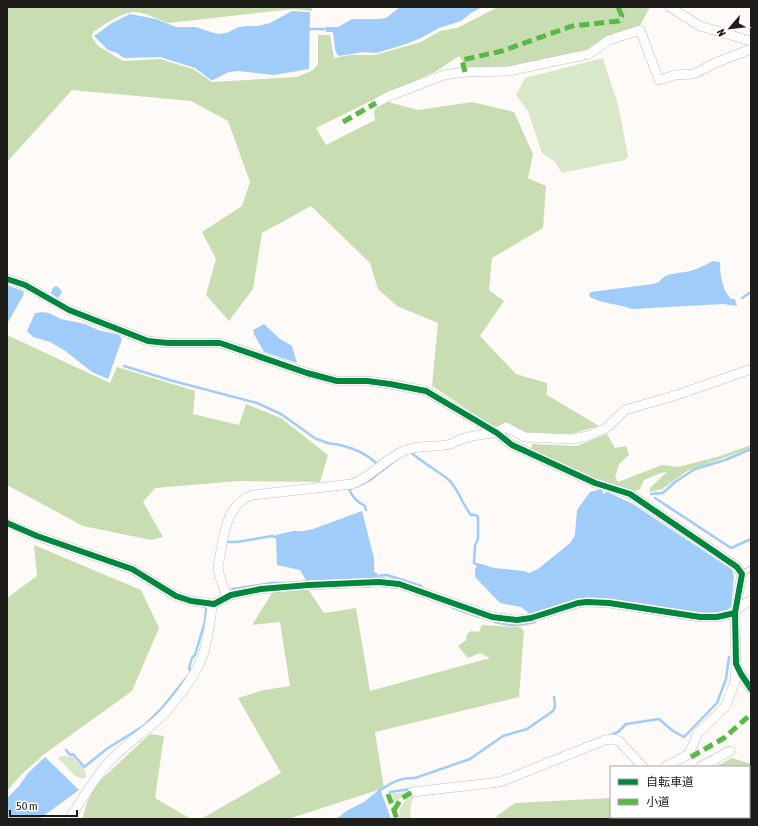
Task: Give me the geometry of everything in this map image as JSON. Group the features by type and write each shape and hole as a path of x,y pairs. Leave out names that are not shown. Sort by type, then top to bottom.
{"street":[{"path":"670,7 700,26 751,41"},
{"path":"376,103 389,96 444,75 465,72 508,71 589,54 608,40 640,30 659,80 675,75 694,74 715,63 751,49"},
{"path":"7,279 25,285 69,310 148,341 168,343 220,343 307,373 337,381 367,381 426,391 496,433 512,445 595,483 630,494 737,567 742,574 735,612 736,664 734,682 725,707 698,733 689,754 667,766"},
{"path":"227,596 219,574 218,566 228,519 233,510 246,497 352,484 361,481 395,455 407,449 451,444 465,438 496,433 506,427 525,437 572,439 588,436 606,428 625,410 680,394 751,369"},
{"path":"7,523 37,536 132,569 176,596 191,602 214,604"},
{"path":"69,819 92,782 110,760 154,723 167,710 194,674 202,656 212,607 214,604 227,596 261,589 379,582 399,584 504,620 531,618 578,603 587,602 609,603 700,617 717,618 735,612 751,600"},
{"path":"736,664 751,689"},
{"path":"412,792 500,782 606,740 613,739 619,741 642,766"},
{"path":"701,766 730,751"},
{"path":"689,754 698,766"}],"lane":[{"path":"742,574 751,568"}],"green space":[{"path":"7,7 312,7 312,11 293,9 168,23 145,14 132,12 117,17 93,32 92,37 98,46 123,61 160,59 193,69 212,82 297,77 313,70 318,64 318,35 330,35 334,58 349,55 375,55 421,42 440,31 457,28 496,7 650,7 639,27 587,51 516,66 467,68 459,56 435,72 387,93 316,128 326,145 375,120 374,111 378,107 388,102 418,110 472,102 514,112 533,154 528,178 546,186 543,228 492,258 489,290 504,301 480,336 516,374 547,383 547,395 599,426 571,434 525,432 506,422 496,428 432,386 438,323 397,306 378,289 370,263 311,206 262,233 253,289 229,321 206,295 216,259 202,232 242,206 250,182 228,121 191,101 72,90 7,162"},
{"path":"603,58 618,105 628,156 625,160 562,173 555,162 542,153 528,111 516,95 525,78"},
{"path":"7,335 110,383 117,367 195,391 193,414 239,425 246,404 281,418 328,455 320,482 238,481 155,488 143,502 163,537 151,540 83,526 7,485"},
{"path":"607,434 615,448 626,446 629,455 619,464 615,477 618,482 662,465 678,467 717,457 751,445 751,448 687,471 662,489 650,492 650,488 667,472 644,480 640,489 635,491 589,476 531,449 532,444 577,446"},
{"path":"34,545 141,590 159,628 132,691 43,755 22,774 7,791 7,598 37,576"},
{"path":"304,583 324,613 356,608 370,691 490,658 480,653 468,658 458,646 466,640 467,634 471,631 479,632 482,625 520,627 524,631 519,697 375,732 384,788 288,819 201,819 281,773 238,698 264,690 290,686 280,622 252,625 276,587"},
{"path":"150,734 164,736 155,798 191,819 82,819 92,788"},
{"path":"63,756 72,756 85,770 86,777 83,779 75,776 58,758"},
{"path":"732,758 751,764 751,819 495,819 498,815 515,803 610,798 610,818 750,818 750,766 717,766"},
{"path":"408,793 399,799 395,805 391,794"},
{"path":"414,796 410,813 411,819 400,819 399,815 402,804"}],"water":[{"path":"400,7 482,7 461,21 439,28 406,44 376,53 363,52 339,56 337,54 333,32 326,32 326,27 338,27 352,19 386,18"},
{"path":"292,11 310,12 309,69 274,75 239,71 229,72 211,80 195,68 160,57 124,58 117,53 108,50 94,36 112,23 130,14 156,19 176,27 195,27 218,34 226,33 239,27 258,26 270,23"},
{"path":"713,261 720,262 721,277 725,291 731,299 735,299 737,306 723,304 632,309 600,301 590,297 589,294 591,292 653,284 659,282 665,276 693,270"},
{"path":"7,283 9,286 23,291 24,294 7,324"},
{"path":"56,286 62,292 58,298 51,293 53,288"},
{"path":"35,313 49,313 61,319 85,324 98,330 119,335 122,339 108,379 92,372 64,350 50,342 33,337 27,331"},
{"path":"264,324 280,339 292,346 297,363 264,352 253,330"},
{"path":"602,489 603,494 607,492 633,504 732,570 734,577 731,607 723,612 705,613 589,597 576,599 530,614 521,607 500,603 475,577 475,570 478,563 494,568 524,571 529,573 538,569 570,543 575,535 577,510 590,492"},
{"path":"362,511 374,558 374,572 377,573 378,578 307,582 300,570 277,565 276,535 293,531 313,529"},
{"path":"45,757 79,790 39,819 7,819 7,798 19,786 28,773"},
{"path":"380,789 391,819 336,819 348,810 364,802"}],"waterway":[{"path":"307,29 328,29"},
{"path":"742,298 751,292"},
{"path":"124,366 173,381 257,403 281,414 316,439 355,450 364,454 376,463"},
{"path":"651,494 663,493 675,482 695,469 725,460 751,449"},
{"path":"408,453 410,452 449,480 471,515 476,515 478,517 478,539 475,545 474,563 480,566"},
{"path":"356,487 370,480 397,459"},
{"path":"352,488 349,489 353,497 365,506 366,510"},
{"path":"655,498 731,548 751,539"},
{"path":"228,542 237,542 272,536 278,538"},
{"path":"375,576 387,575 421,586"},
{"path":"232,589 272,583 287,583"},
{"path":"453,608 479,617"},
{"path":"190,673 189,668 192,658 195,655 205,621 206,609"},
{"path":"495,622 515,625 535,622 534,621"},
{"path":"611,735 618,732 626,724 659,719 673,731 684,737 717,703 726,679 729,657"},
{"path":"66,750 70,755 73,754 84,767 108,748 145,725 162,708 187,677"},
{"path":"379,791 400,780 415,778 470,759 503,736 527,729 553,711 555,706 554,697"},
{"path":"390,792 411,789"}],"marked path":[{"path":"465,72 462,60 502,51 572,26 619,21 622,16 618,7"},
{"path":"343,122 376,103"},
{"path":"691,757 724,738 751,714"},
{"path":"394,810 401,799 412,792"},
{"path":"388,794 397,819"}],"cycle path":[{"path":"7,279 25,285 69,310 148,341 168,343 220,343 307,373 337,381 367,381 426,391 497,433 512,445 595,483 630,494 737,567 742,574 735,613 736,664 751,689"},
{"path":"7,523 37,536 132,569 176,596 191,601 214,604 231,595 261,589 379,582 399,584 492,617 517,620 531,618 578,603 587,602 609,603 700,617 717,617 735,613"}]}
